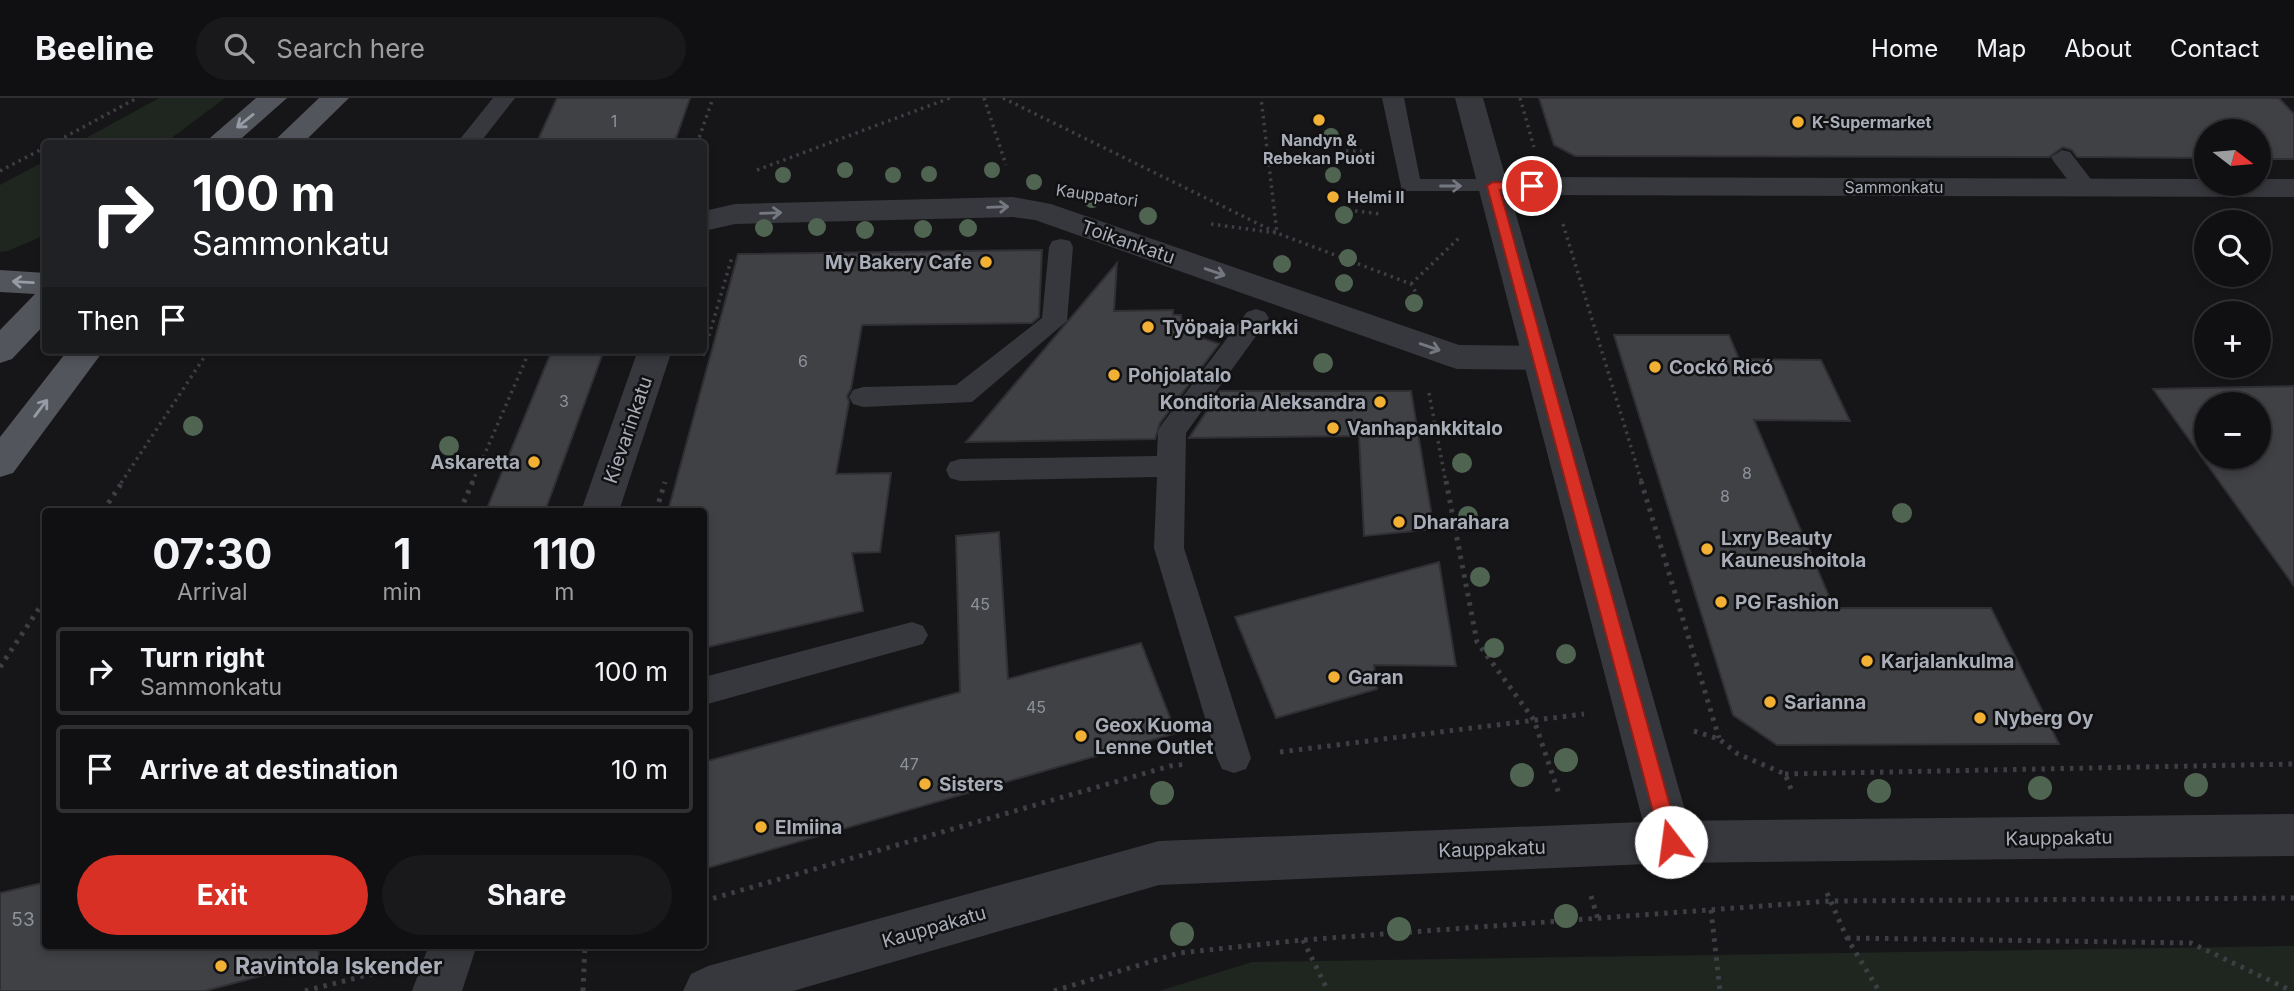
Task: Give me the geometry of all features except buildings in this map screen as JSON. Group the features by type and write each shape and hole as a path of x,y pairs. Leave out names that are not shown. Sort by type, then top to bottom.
{"main road":[{"path":"222,140 274,98"},
{"path":"289,140 335,98"},
{"path":"0,281 42,284"},
{"path":"3,344 42,306"},
{"path":"3,344 42,343"},
{"path":"0,463 84,354"}],"street":[{"path":"1469,98 1671,842"},
{"name":"Sammonkatu","path":"1493,186 2294,188"},
{"name":"Toikankatu","path":"707,221 735,214 1027,209 1457,357 1540,358"},
{"name":"Kievarinkatu","path":"601,508 654,354"},
{"name":"Kauppakatu","path":"708,991 1159,863 1671,842 2294,835"},
{"path":"437,991 452,949"}],"lane":[{"path":"470,140 504,98"},
{"path":"1393,98 1410,186 1493,186"},
{"path":"2062,157 2085,187"},
{"path":"863,397 962,395 1054,321 1061,247"},
{"path":"1234,758 1169,548 1172,431 1256,318"},
{"path":"960,470 1171,466"},
{"path":"707,690 912,635"}],"path":[{"path":"59,140 138,98"},
{"path":"698,140 713,98"},
{"path":"755,170 950,98"},
{"path":"984,98 1008,172"},
{"name":"Kauppatori","path":"1003,98 1277,233 1411,284"},
{"path":"1261,98 1277,233"},
{"path":"1520,98 1537,156"},
{"path":"0,171 42,149"},
{"path":"1561,217 1719,739"},
{"name":"Kauppatori","path":"1208,223 1277,233"},
{"path":"1411,340 1424,307 1411,284 1461,237 1463,223"},
{"path":"105,508 206,354"},
{"path":"461,508 528,354"},
{"path":"0,667 42,604"},
{"path":"707,900 1170,766 1580,714"},
{"path":"1534,720 1576,846"},
{"path":"1785,774 2294,764"},
{"path":"1054,991 1179,953 1303,940 1830,901 2294,898"},
{"path":"1830,901 1847,938 1879,991"},
{"path":"1711,910 1720,991"},
{"path":"1847,938 2191,943 2292,991"},
{"path":"1303,940 1328,991"},
{"path":"583,991 585,949"}],"shaded area":[{"path":"159,98 225,98 169,140 82,140"},
{"path":"42,163 42,236 0,252 0,185"},
{"path":"2294,946 2294,991 1159,991 1252,962"}],"place":[{"name":"Nandyn & Rebekan Puoti","path":"1319,120"},
{"name":"K-Supermarket","path":"1798,122"},
{"name":"Helmi Ⅱ","path":"1333,197"},
{"name":"My Bakery Cafe","path":"986,262"},
{"name":"Työpaja Parkki","path":"1148,327"},
{"name":"Cockó Ricó","path":"1655,367"},
{"name":"Pohjolatalo","path":"1114,375"},
{"name":"Konditoria Aleksandra","path":"1380,402"},
{"name":"Vanhapankkitalo","path":"1333,428"},
{"name":"Askaretta","path":"534,462"},
{"name":"Dharahara","path":"1399,522"},
{"name":"Lxry Beauty Kauneushoitola","path":"1707,549"},
{"name":"PG Fashion","path":"1721,602"},
{"name":"Karjalankulma","path":"1867,661"},
{"name":"Garan","path":"1334,677"},
{"name":"Sarianna","path":"1770,702"},
{"name":"Nyberg Oy","path":"1980,718"},
{"name":"Geox Kuoma Lenne Outlet","path":"1081,736"},
{"name":"Sisters","path":"925,784"},
{"name":"Elmiina","path":"761,827"},
{"name":"Ravintola Iskender","path":"221,966"}],"route":[{"path":"1532,186 1493,186 1671,842"}]}
